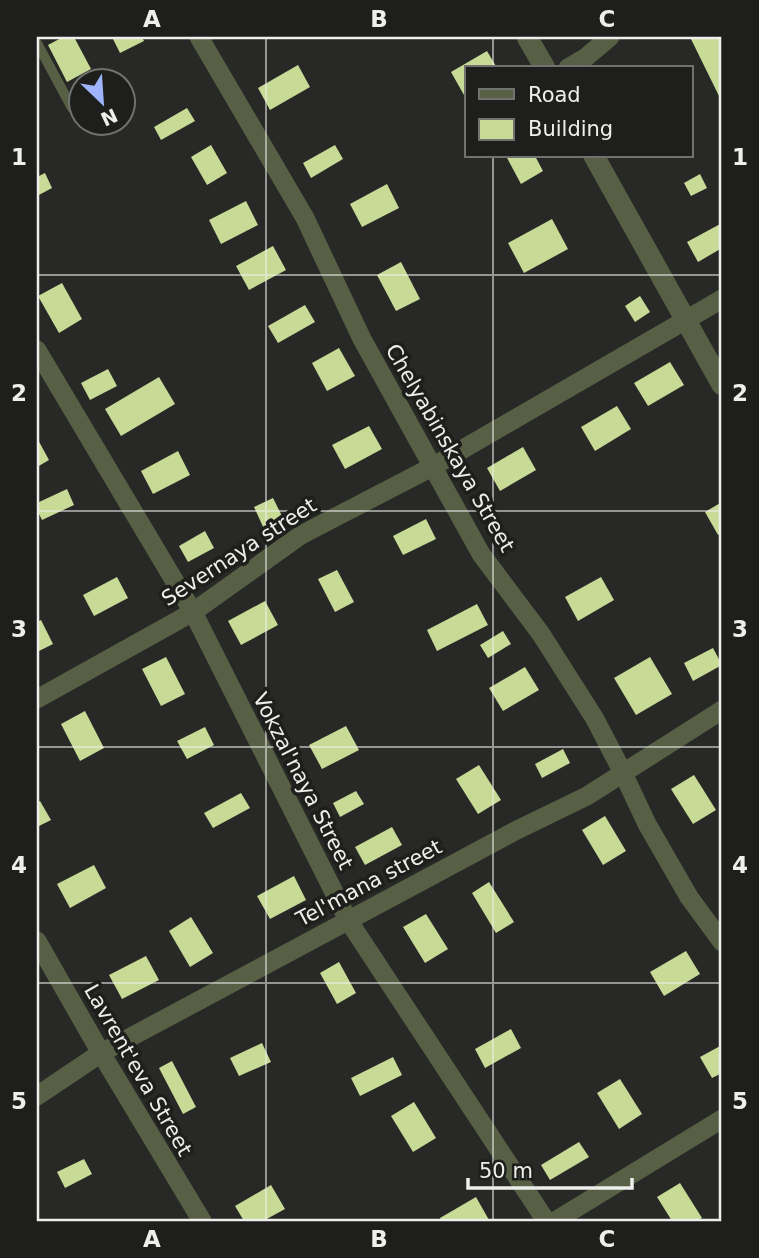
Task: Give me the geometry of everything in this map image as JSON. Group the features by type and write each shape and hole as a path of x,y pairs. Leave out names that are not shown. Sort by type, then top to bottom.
{"street":[{"name":"Chelyabinskaya Street","path":"200,37 305,218 362,339 481,554 541,634 595,719 647,824 689,897 722,942"},
{"path":"527,37 544,66"},
{"path":"571,66 610,37"},
{"path":"595,158 722,385"},
{"name":"Severnaya street","path":"37,699 193,612 301,535 432,467 722,299"},
{"name":"Vokzal'naya Street","path":"37,349 193,612 348,920 546,1221"},
{"name":"Tel'mana street","path":"37,1096 102,1054 517,830 587,796 722,710"},
{"name":"Lavrent'eva Street","path":"37,941 202,1221"},
{"path":"555,1221 722,1119"}],"lane":[{"path":"37,43 66,97"}],"building":[{"path":"63,37 74,37 89,66 66,66 66,80 48,45"},
{"path":"112,37 142,37 144,41 120,53"},
{"path":"690,37 722,37 722,95 719,96"},
{"path":"487,51 496,66 465,66 464,95 451,72"},
{"path":"298,65 310,87 270,110 258,88"},
{"path":"187,108 195,121 161,140 154,127"},
{"path":"211,145 227,173 207,185 191,157"},
{"path":"335,145 343,159 311,178 303,163"},
{"path":"507,158 536,158 543,171 521,184"},
{"path":"45,173 52,188 37,196 37,177"},
{"path":"700,174 707,188 691,196 684,183"},
{"path":"387,184 399,208 362,227 350,204"},
{"path":"246,201 258,225 221,244 209,220"},
{"path":"552,219 568,249 524,273 508,243"},
{"path":"722,223 722,248 698,262 687,242"},
{"path":"273,246 286,270 249,290 236,266"},
{"path":"401,262 420,299 396,311 377,275"},
{"path":"62,283 82,319 59,333 38,296"},
{"path":"640,296 650,312 635,322 625,306"},
{"path":"305,305 315,322 278,343 268,326"},
{"path":"339,348 355,376 327,391 312,363"},
{"path":"670,362 684,385 648,406 634,383"},
{"path":"108,369 117,386 90,400 81,383"},
{"path":"159,377 175,404 121,436 105,409"},
{"path":"617,406 631,429 595,451 581,427"},
{"path":"369,426 382,449 345,469 332,445"},
{"path":"37,438 49,460 37,467"},
{"path":"523,447 536,470 500,491 487,468"},
{"path":"178,451 190,475 153,494 141,471"},
{"path":"67,489 74,505 42,520 37,503"},
{"path":"273,498 285,522 265,531 254,507"},
{"path":"722,502 722,532 718,535 705,512"},
{"path":"426,519 436,539 403,555 393,536"},
{"path":"205,531 214,548 188,562 179,546"},
{"path":"337,570 354,602 335,612 318,579"},
{"path":"117,577 128,598 94,616 83,595"},
{"path":"601,577 614,600 578,621 565,597"},
{"path":"265,601 278,625 241,645 228,621"},
{"path":"477,604 488,625 437,651 427,630"},
{"path":"41,620 53,644 37,652 37,622"},
{"path":"503,631 511,644 488,658 480,645"},
{"path":"713,648 722,665 693,681 684,663"},
{"path":"166,657 185,694 161,706 142,669"},
{"path":"650,657 672,694 636,715 614,678"},
{"path":"525,667 539,690 503,711 489,688"},
{"path":"85,711 104,748 80,761 61,724"},
{"path":"346,726 359,750 322,769 309,745"},
{"path":"205,727 214,745 187,759 177,741"},
{"path":"563,749 570,763 542,778 535,764"},
{"path":"479,765 501,800 478,814 456,779"},
{"path":"694,775 716,810 693,824 671,789"},
{"path":"356,791 364,804 340,817 333,803"},
{"path":"241,793 250,808 213,828 204,813"},
{"path":"40,801 51,820 37,827 37,803"},
{"path":"605,816 626,851 603,865 582,830"},
{"path":"392,827 402,845 365,865 355,847"},
{"path":"94,865 106,888 70,908 57,884"},
{"path":"294,876 306,900 270,919 257,896"},
{"path":"489,882 514,922 496,933 472,893"},
{"path":"426,914 448,949 425,963 403,927"},
{"path":"191,917 213,953 190,967 169,931"},
{"path":"686,951 700,974 664,996 650,972"},
{"path":"146,956 159,980 122,999 109,975"},
{"path":"339,962 356,993 337,1004 320,973"},
{"path":"511,1029 521,1048 485,1068 475,1049"},
{"path":"262,1043 271,1062 239,1076 230,1058"},
{"path":"722,1045 722,1073 712,1078 700,1057"},
{"path":"393,1057 402,1075 360,1096 351,1078"},
{"path":"172,1061 196,1107 183,1114 159,1068"},
{"path":"620,1079 642,1114 619,1129 597,1093"},
{"path":"414,1102 436,1138 413,1152 391,1116"},
{"path":"579,1142 589,1157 550,1180 541,1165"},
{"path":"84,1159 92,1174 65,1188 57,1172"},
{"path":"680,1183 702,1218 696,1221 672,1221 657,1197"},
{"path":"271,1185 285,1209 263,1221 244,1221 235,1206"},
{"path":"476,1197 489,1220 441,1221 440,1218"}]}
